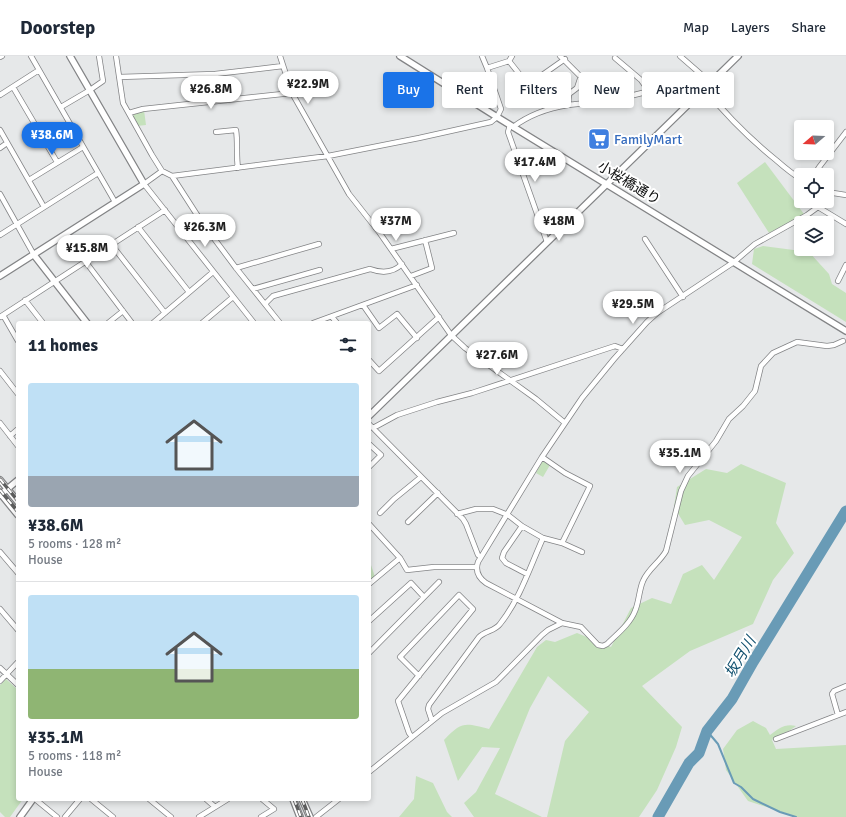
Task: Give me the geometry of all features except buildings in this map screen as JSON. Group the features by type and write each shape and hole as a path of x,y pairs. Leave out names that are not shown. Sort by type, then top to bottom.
{"street":[{"path":"31,56 115,202"},
{"path":"70,56 144,184 252,321"},
{"path":"61,107 103,81 99,56"},
{"path":"116,56 123,103 162,171 172,176 201,221 278,321"},
{"path":"280,56 292,93 349,194 411,276 451,335 465,348 536,399 565,423"},
{"name":"小桜橋通り","path":"400,56 511,126 846,331"},
{"path":"172,176 328,156 491,122 497,117 501,109 482,56"},
{"path":"487,68 509,61 512,56"},
{"path":"560,56 579,74"},
{"path":"680,56 698,72"},
{"path":"721,72 738,56"},
{"path":"615,58 632,72"},
{"path":"509,61 528,85 565,60"},
{"path":"119,77 215,74 283,66"},
{"path":"0,95 39,70"},
{"path":"634,74 641,80 648,90 646,92 634,95"},
{"path":"571,92 577,88 579,82"},
{"path":"13,87 57,162"},
{"path":"129,113 143,109 292,93"},
{"path":"547,242 508,132 511,126 551,108"},
{"path":"371,414 685,108"},
{"path":"720,108 745,134 794,174"},
{"path":"0,130 44,207"},
{"path":"216,132 236,130 238,141 236,156 238,168"},
{"path":"819,168 846,132"},
{"path":"0,148 8,143"},
{"path":"29,180 83,147"},
{"path":"0,276 162,171"},
{"path":"0,235 98,174"},
{"path":"834,194 846,195"},
{"path":"0,196 34,255 85,321"},
{"path":"816,208 755,244 734,262 652,317 623,349 582,398 542,457 508,515 480,557 476,567 481,580 562,622 581,627 598,645 603,646 607,644 632,619 636,610 643,580 648,571 661,560 666,551 682,491 688,476 716,441 729,419 756,391 760,366 773,353 797,342 827,346 834,345 843,340"},
{"path":"820,208 846,224"},
{"path":"16,338 1,316 165,210"},
{"path":"138,227 190,292"},
{"path":"391,249 454,233"},
{"path":"645,239 683,296"},
{"path":"411,276 432,268 425,240"},
{"path":"111,244 165,313"},
{"path":"236,268 319,244"},
{"path":"85,261 130,321"},
{"path":"265,304 273,296 370,269 381,273 398,268 402,264"},
{"path":"838,281 846,265"},
{"path":"253,289 320,270"},
{"path":"155,321 213,272"},
{"path":"318,321 417,285"},
{"path":"204,321 233,296"},
{"path":"25,300 41,321"},
{"path":"363,305 379,328 397,314 417,338"},
{"path":"110,321 123,311"},
{"path":"332,316 336,321"},
{"path":"371,362 379,371 439,317"},
{"path":"480,557 466,524 458,514 373,428 397,415 509,381 615,346 623,349"},
{"path":"0,372 16,392"},
{"path":"0,423 16,444"},
{"path":"10,436 16,431"},
{"path":"371,446 381,455 371,465"},
{"path":"542,457 565,473 590,486 562,543"},
{"path":"380,513 394,499 421,477"},
{"path":"0,480 16,500"},
{"path":"16,482 0,494 16,513"},
{"path":"408,522 438,493"},
{"path":"458,514 476,509 493,509 508,515 522,526 543,538 562,543 582,552"},
{"path":"371,526 400,558 407,570 434,567 476,567"},
{"path":"522,526 504,552 502,558 506,563 527,574"},
{"path":"432,721 428,709 429,705 479,637 499,625 516,598 543,538"},
{"path":"0,552 16,571"},
{"path":"371,582 400,558"},
{"path":"371,652 439,582"},
{"path":"371,620 411,583 424,596"},
{"path":"412,737 409,733 398,701 419,676 473,609 459,595 400,657 419,676"},
{"path":"0,610 16,628"},
{"path":"371,770 442,713 496,682 542,635 562,622"},
{"path":"0,681 16,664"},
{"path":"0,668 16,684"},
{"path":"838,715 832,694 834,691 846,686"},
{"path":"776,739 846,712"},
{"path":"20,817 32,801"},
{"path":"37,801 57,817"},
{"path":"65,817 78,801"},
{"path":"93,801 113,817"},
{"path":"151,801 171,817"},
{"path":"208,801 215,807"},
{"path":"199,817 225,801"},
{"path":"262,817 274,809 264,801"},
{"path":"294,801 300,817"},
{"path":"303,801 310,817"},
{"path":"316,817 336,801"}],"green space":[{"path":"144,110 146,125 137,126 133,116 135,113"},
{"path":"765,162 794,201 794,208 800,208 804,214 800,216 794,216 794,219 769,233 737,183"},
{"path":"763,246 794,250 794,256 813,256 829,274 832,284 846,293 846,322 752,264 754,249"},
{"path":"545,461 550,465 543,477 536,473 542,462"},
{"path":"741,464 786,483 776,523 794,553 773,580 753,624 690,651 642,686 682,727 676,747 657,790 639,817 547,817 565,741 589,712 548,676 530,708 495,794 542,817 474,817 464,803 476,792 500,748 482,747 458,781 444,740 455,729 464,725 489,729 537,647 546,640 555,642 577,633 611,647 631,608 652,598 671,604 683,574 702,565 714,580 742,537 709,520 685,525 674,507 677,487 706,469 727,473"},
{"path":"371,565 375,577 371,580"},
{"path":"6,679 16,688 16,801 22,801 10,817 5,817 0,812 0,685"},
{"path":"753,721 766,728 770,735 785,726 796,726 772,740 776,749 846,745 846,817 797,817 748,801 726,770 723,749 737,730"},
{"path":"416,776 433,783 447,812 452,817 399,817 414,799"}],"waterway":[{"name":"坂月川","path":"658,817 689,763 699,753 707,731 732,699 753,662 846,511"},
{"path":"707,731 718,744 734,783 741,787 753,799 780,812 796,817"}],"railway":[{"path":"0,479 16,499"},
{"path":"0,490 16,510"},
{"path":"295,801 301,817"},
{"path":"303,801 309,817"}],"place":[{"name":"FamilyMart","path":"599,139"}]}
